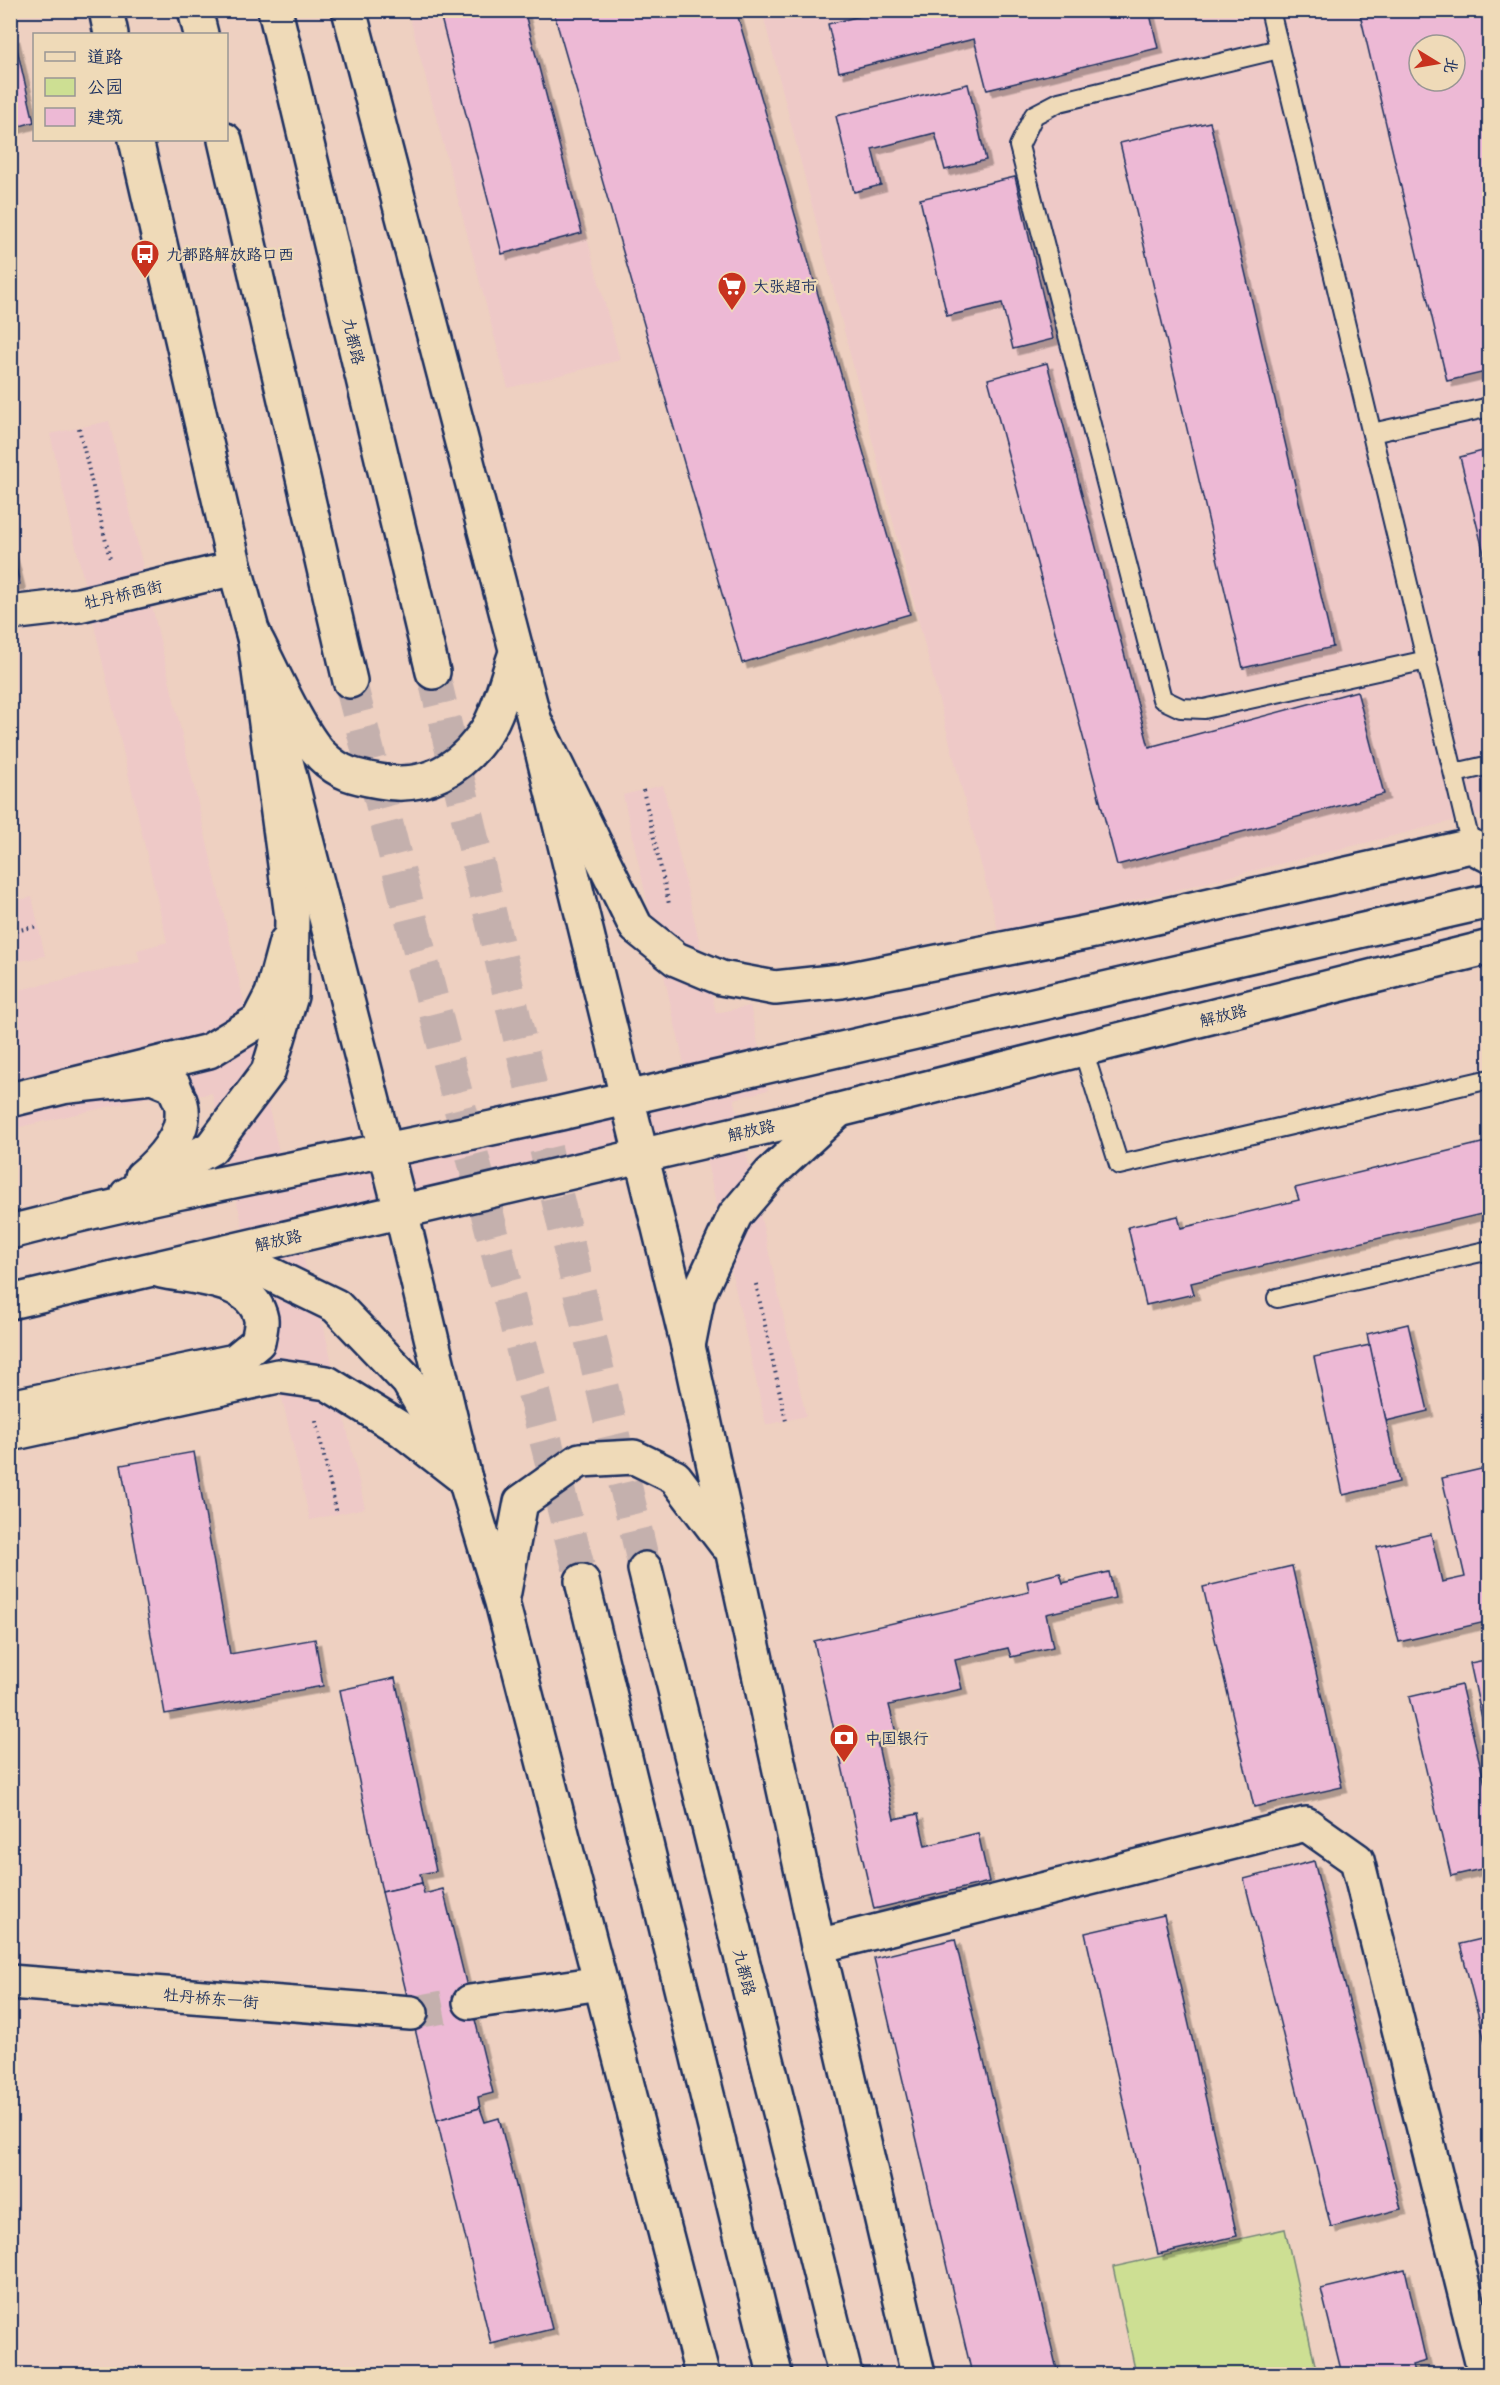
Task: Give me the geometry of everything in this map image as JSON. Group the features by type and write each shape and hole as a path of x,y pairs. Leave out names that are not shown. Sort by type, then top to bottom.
{"main road":[{"path":"106,10 111,33"},
{"path":"195,10 201,33"},
{"name":"九都路","path":"275,10 433,672"},
{"path":"349,10 535,722 688,1346 818,1946 918,2374"},
{"path":"136,141 235,568 254,634 401,1211 465,1479 502,1602 702,2374"},
{"path":"225,141 350,681"},
{"name":"牡丹桥西街","path":"10,613 79,605 235,568"},
{"path":"254,634 295,714 322,755 348,776 397,785 432,780 467,755 488,729 516,653"},
{"path":"102,1209 211,1148 268,1072 291,996 292,917 254,634"},
{"path":"535,722 636,927 676,959 694,967 721,978 775,988 841,981 1480,851"},
{"path":"10,1232 102,1209 386,1152 628,1099 1490,902"},
{"path":"10,1101 209,1051 258,1022 272,994 292,917"},
{"name":"解放路","path":"10,1302 839,1110 1490,947"},
{"path":"69,1086 152,1077 174,1086 182,1108 178,1132 157,1165 102,1209"},
{"path":"688,1346 698,1295 735,1215 770,1174 839,1110"},
{"path":"151,1269 262,1270 336,1306 408,1381 465,1479"},
{"path":"10,1407 235,1361 258,1342 261,1320 254,1301 234,1286 151,1269"},
{"path":"10,1434 278,1376 327,1383 398,1427 465,1479"},
{"path":"502,1602 521,1502 580,1460 634,1457 675,1477 733,1553"},
{"name":"九都路","path":"645,1569 844,2374"},
{"path":"582,1581 775,2374"},
{"path":"818,1946 1306,1824 1357,1860 1485,2374"},
{"name":"牡丹桥东一街","path":"10,1982 411,2013"},
{"path":"470,2002 601,1983"}],"lane":[{"path":"1270,10 1455,773 1480,851"},
{"path":"1279,49 1059,102 1034,115 1019,146 1162,699 1181,708 1204,709 1427,660"},
{"path":"1372,433 1490,407"},
{"path":"1455,773 1490,765"},
{"path":"1083,1050 1119,1165 1490,1079"},
{"path":"1277,1298 1490,1250"}],"path":[{"path":"80,428 111,564"},
{"path":"643,790 671,914"},
{"path":"10,933 38,926"},
{"path":"756,1284 786,1421"},
{"path":"314,1413 337,1514"}],"shaded area":[{"path":"408,11 526,11 620,360 508,388"},
{"path":"762,11 1489,11 1489,812 999,934"},
{"path":"109,421 286,1182 690,1090 623,795 663,785 716,1013 750,1006 768,1090 734,1099 806,1416 766,1425 701,1136 297,1230 313,1298 318,1302 365,1508 310,1520 212,1093 174,1101 172,1092 11,1129 10,992 140,962 137,950 167,942 50,434"},
{"path":"32,897 45,956 11,963 11,902"}],"green space":[{"path":"1285,2229 1317,2374 1136,2374 1113,2267"}],"building":[{"path":"439,10 524,10 582,233 502,254"},
{"name":"大张超市","path":"553,10 736,10 910,614 742,663"},
{"path":"884,10 1149,10 1158,48 987,90 974,39 839,72 828,24"},
{"path":"1359,10 1490,10 1490,371 1447,381"},
{"path":"14,36 33,122 10,129 10,37"},
{"path":"968,84 986,160 945,170 935,133 872,149 881,185 854,192 836,116"},
{"path":"1210,122 1333,647 1243,668 1120,143"},
{"path":"1015,177 1053,339 1013,349 1002,303 947,316 920,199"},
{"path":"1047,363 1149,747 1357,691 1384,794 1117,865 988,379"},
{"path":"1490,449 1490,578 1460,457"},
{"path":"10,544 20,584 10,586"},
{"path":"1490,1141 1490,1212 1191,1283 1194,1294 1146,1305 1128,1227 1178,1216 1181,1228 1299,1200 1295,1188"},
{"path":"1408,1324 1428,1411 1386,1421 1367,1334"},
{"path":"1370,1345 1399,1482 1343,1495 1314,1357"},
{"path":"194,1452 230,1654 315,1639 323,1686 165,1714 121,1465"},
{"path":"1490,1467 1490,1621 1399,1642 1377,1547 1431,1534 1442,1582 1465,1577 1442,1478"},
{"path":"1292,1566 1342,1787 1254,1807 1203,1587"},
{"path":"1109,1572 1115,1598 1046,1614 1053,1647 1011,1657 1008,1648 955,1660 962,1689 889,1705 897,1737 877,1741 894,1819 918,1814 925,1846 978,1833 989,1882 874,1909 814,1641 1029,1592 1027,1581 1060,1573 1063,1583"},
{"path":"1490,1659 1490,1755 1470,1663"},
{"path":"395,1678 436,1871 420,1874 422,1883 382,1892 340,1690"},
{"path":"1461,1685 1490,1805 1490,1867 1451,1876 1409,1697"},
{"path":"1314,1861 1401,2209 1331,2227 1244,1879"},
{"path":"422,1883 424,1894 443,1889 493,2093 478,2097 480,2108 437,2120 382,1892"},
{"path":"1164,1915 1237,2236 1158,2254 1085,1933"},
{"path":"1490,1937 1490,2061 1460,1944"},
{"path":"955,1939 1058,2374 972,2374 874,1958"},
{"path":"480,2108 485,2122 499,2118 552,2329 491,2344 437,2120"},
{"path":"1405,2269 1426,2361 1412,2365 1414,2374 1342,2374 1321,2289"}],"tunnel":[{"path":"433,672 645,1569"},
{"path":"350,681 582,1581"},
{"path":"411,2013 470,2002"}],"place":[{"name":"九都路解放路口西","path":"145,280"},
{"name":"大张超市","path":"732,312"},
{"name":"中国银行","path":"844,1764"}]}
